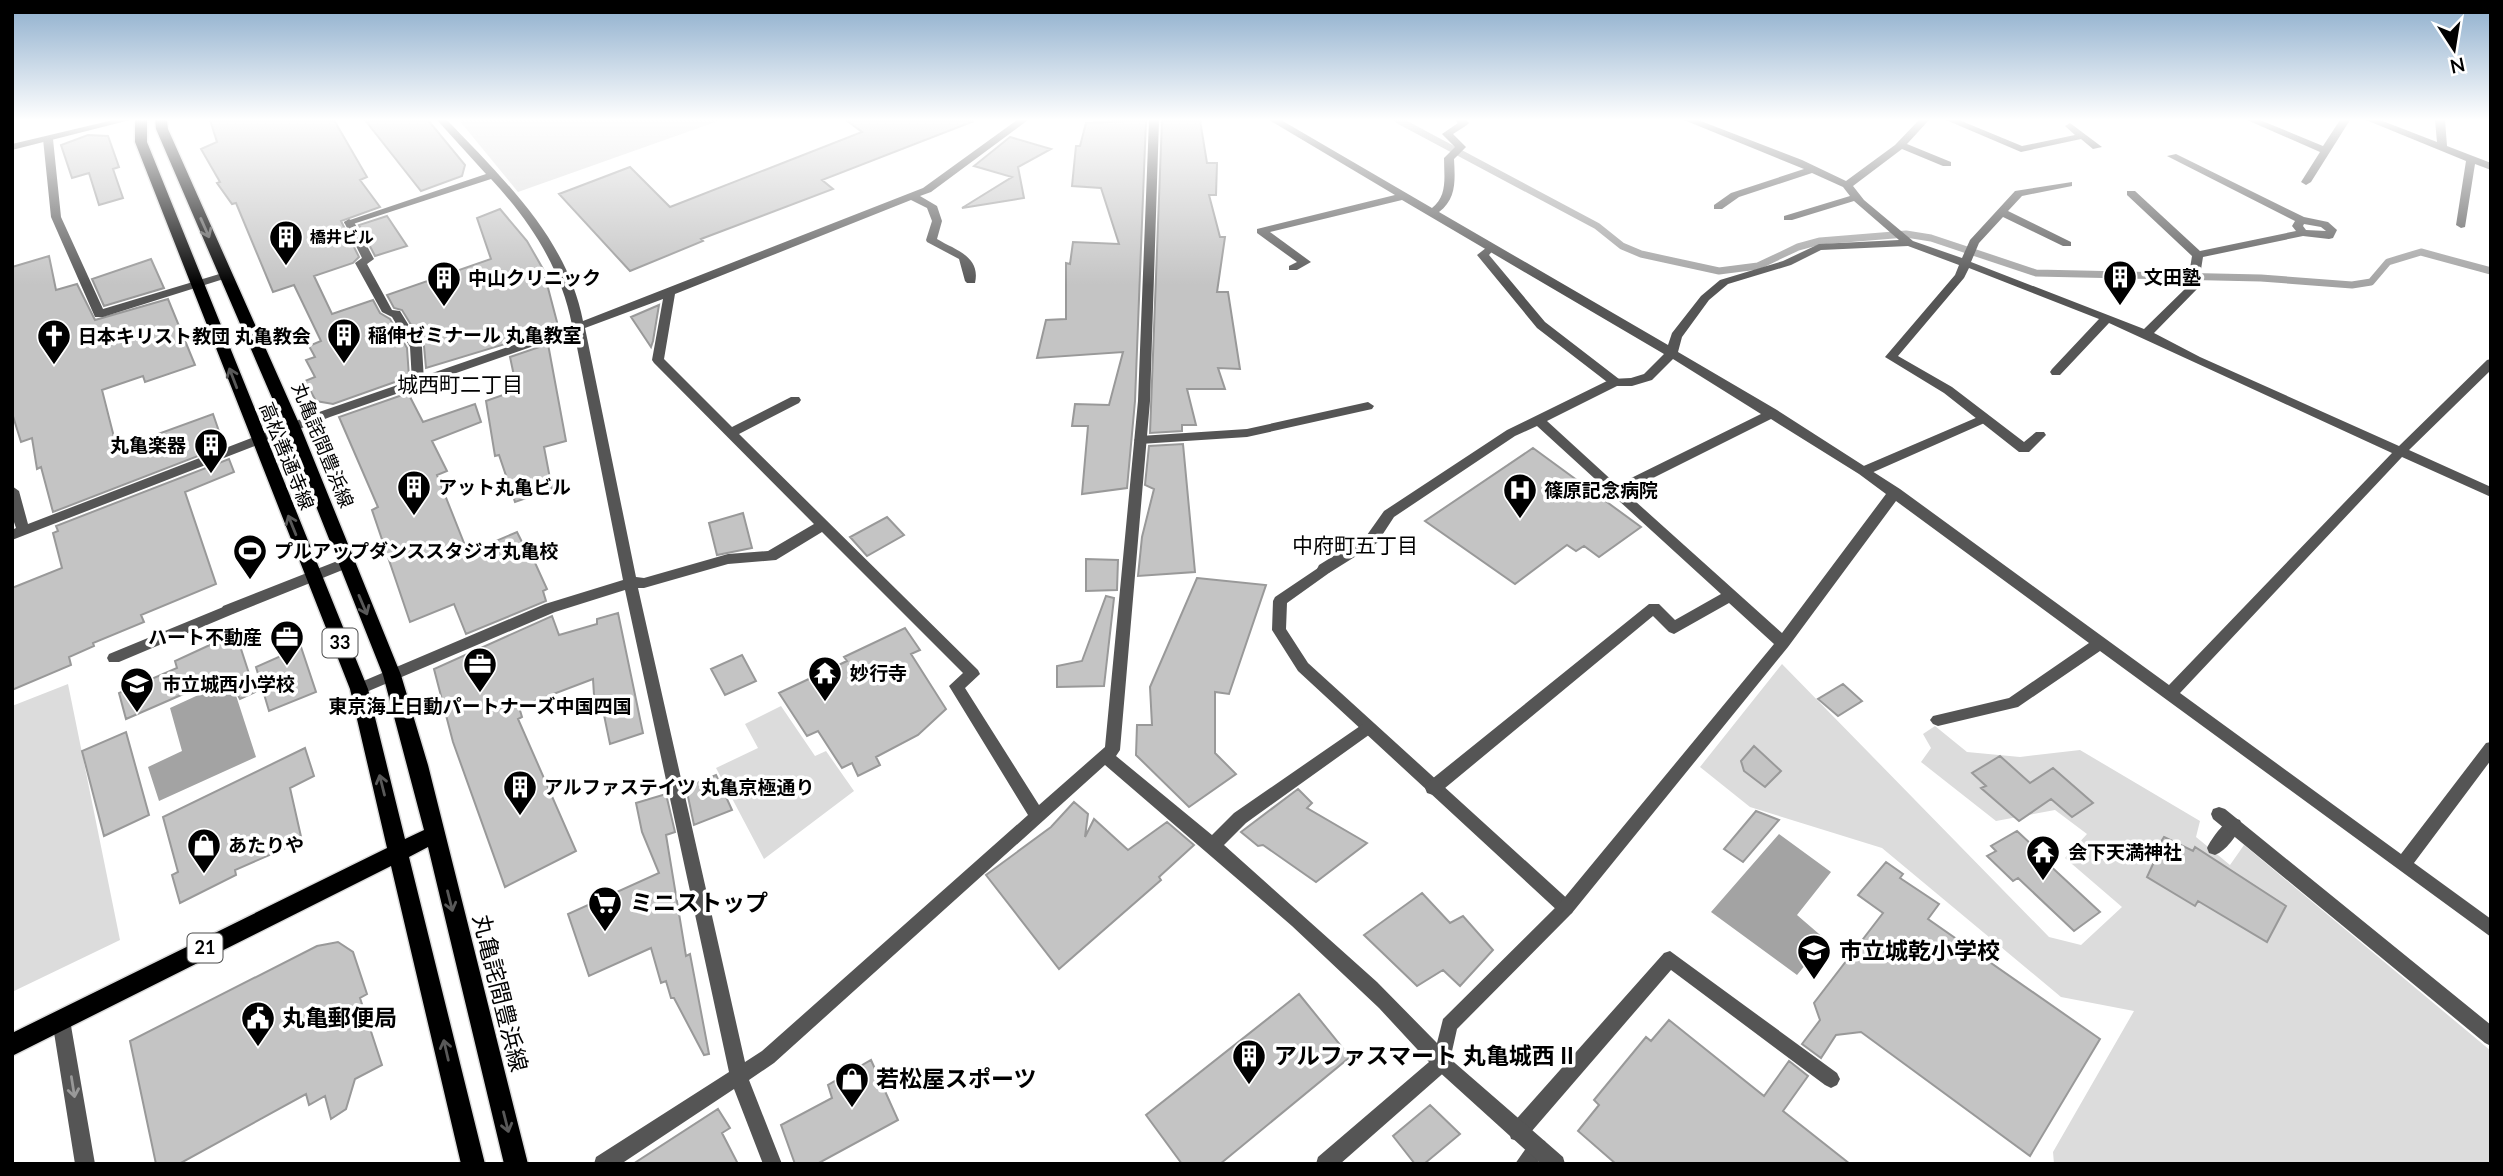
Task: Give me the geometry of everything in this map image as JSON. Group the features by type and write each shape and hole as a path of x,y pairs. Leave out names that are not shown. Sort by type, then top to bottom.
{"main road":[{"name":"高松善通寺線","path":"154,175 258,442 359,689 399,852"},
{"name":"丸亀詫間豊浜線","path":"182,175 293,428 392,675 435,834 516,1164"},
{"name":"21","path":"12,1045 435,834"},
{"path":"399,852 473,1164"}],"street":[{"path":"52,175 56,217 99,314 226,275"},
{"path":"418,381 416,347 396,314 388,312 361,263 368,259 349,222 493,175 547,243 564,276 739,1078 773,1164"},
{"path":"12,491 18,533 418,381 670,291 927,190 948,175"},
{"path":"603,1164 768,1057 1112,750 1140,440 1152,175"},
{"path":"1368,175 1773,413 1864,471 2491,929"},
{"path":"1432,212 1442,208 1448,200 1449,175"},
{"path":"1718,207 1735,195 1795,175"},
{"path":"1825,175 1847,185 1907,241"},
{"path":"1847,185 1860,175"},
{"path":"2198,255 2303,233 2329,236 2332,230 2324,224 2301,220 2210,175"},
{"path":"2306,183 2311,175"},
{"path":"2460,225 2468,175"},
{"path":"2040,435 2025,449 1948,390 1891,357 1960,276 1968,257 2019,193 2068,184"},
{"path":"2131,193 2198,255"},
{"path":"911,196 932,206 937,221 931,240 942,248 962,253 969,263 971,281"},
{"path":"1293,268 1305,262 1261,231 1404,196"},
{"path":"1788,218 1857,197"},
{"path":"2002,212 2067,244"},
{"path":"2301,220 2297,226 2303,233"},
{"path":"1566,908 1303,667 1279,630 1280,601 1372,539 1389,514 1511,433 1615,383 1648,377 1672,353 1676,336 1705,298 1724,282 1787,263 1819,247 1907,241 1968,257 2146,334 2196,360 2491,492"},
{"path":"1491,247 1483,255 1541,325 1615,383"},
{"path":"2146,334 2192,285 2198,255"},
{"path":"670,291 657,360 972,674 956,686 1037,816"},
{"path":"2056,372 2107,318"},
{"path":"2170,694 2401,451 2491,363"},
{"path":"730,433 795,400"},
{"path":"1140,440 1247,433 1368,406"},
{"path":"1616,491 1773,413"},
{"path":"1864,471 1985,418"},
{"path":"1538,420 1783,643"},
{"path":"1325,1164 1442,1063 1449,1025 1566,908 1783,643 1895,492"},
{"path":"359,689 550,608 632,582 644,583 728,559 771,556 823,525"},
{"path":"114,658 345,562"},
{"path":"1433,788 1654,608 1674,628 1731,596"},
{"path":"1938,720 2013,703 2100,643"},
{"path":"1214,844 1240,818 1368,728"},
{"path":"2404,863 2491,748"},
{"path":"1105,756 1214,844 1412,1026 1442,1063 1556,1164"},
{"path":"2219,814 2491,1037"},
{"path":"2215,848 2234,825"},
{"path":"1518,1132 1670,959 1831,1079"},
{"path":"61,1020 85,1164"},
{"path":"1524,1164 1538,1148"}],"shaded area":[{"path":"504,175 566,175 518,192"},
{"path":"1782,664 2049,937 2081,945 2122,907 2065,858 2087,834 2055,810 1996,821 1921,762 1931,748 1923,734 1935,726 1967,752 2020,757 2080,750 2200,821 2196,837 2230,865 2244,845 2491,1051 2491,1164 2054,1164 2053,1152 2134,1011 2061,997 1882,848 1750,807 1700,767"},
{"path":"231,680 256,757 159,801 148,767 182,751 170,708"},
{"path":"68,684 120,940 12,992 12,706"},
{"path":"781,706 815,756 826,751 854,791 764,859 716,768 758,748 745,724"},
{"path":"1779,834 1831,872 1797,915 1826,940 1797,975 1711,912"}],"building":[{"path":"90,175 115,175 123,198 99,205"},
{"path":"216,175 366,175 367,177 360,180 380,207 341,221 359,257 353,263 314,276 332,314 373,300 380,313 390,319 407,348 409,377 333,404 316,401 305,381 315,377 306,360 315,357 309,346 321,341 294,285 273,292 236,203 232,204 217,183 220,182"},
{"path":"408,175 462,175 462,176 421,191"},
{"path":"609,175 638,175 670,207 752,175 835,175 822,180 833,189 701,239 703,241 630,271 559,194"},
{"path":"1005,175 1020,175 1024,198 962,208 1012,177"},
{"path":"1073,175 1144,175 1135,401 1127,488 1082,494 1088,426 1072,426 1075,404 1109,405 1123,352 1037,358 1046,320 1066,319 1066,263 1070,264 1073,242 1119,244 1101,188 1072,186"},
{"path":"1160,175 1217,175 1216,195 1209,195 1220,237 1225,237 1217,292 1228,292 1240,369 1218,368 1225,389 1187,389 1196,425 1182,425 1182,431 1150,433"},
{"path":"500,209 527,241 543,269 557,322 548,331 426,368 424,346 402,310 394,308 387,295 491,259 477,218"},
{"path":"387,216 407,246 375,256 359,225"},
{"path":"49,256 56,290 77,284 95,320 168,299 195,365 145,382 143,376 102,390 117,449 213,414 224,446 53,512 41,467 37,469 32,438 21,442 12,413 12,267"},
{"path":"151,259 164,288 104,306 92,279"},
{"path":"659,305 653,341 651,347 631,317"},
{"path":"548,344 566,441 544,447 552,489 515,502 499,455 495,456 486,401 517,390 510,357"},
{"path":"408,393 423,422 475,404 481,422 432,441 447,471 437,475 468,553 517,532 523,544 526,543 547,589 543,591 546,601 466,634 454,604 410,622 372,510 378,507 339,417"},
{"path":"1183,444 1195,572 1138,576 1142,537 1154,489 1145,485 1149,446"},
{"name":"篠原記念病院","path":"1533,448 1641,527 1599,557 1584,546 1576,551 1567,545 1515,584 1425,521"},
{"path":"229,459 234,472 185,492 216,584 141,615 144,622 93,643 94,646 69,657 71,665 12,690 12,588 62,568 53,533 58,531 56,526"},
{"path":"743,513 752,548 717,555 709,523"},
{"path":"887,517 904,535 867,556 850,537"},
{"path":"1086,559 1118,560 1117,590 1086,591"},
{"path":"1197,578 1266,585 1229,694 1215,692 1215,753 1236,774 1189,807 1136,755 1137,725 1152,725 1150,687"},
{"path":"1106,596 1114,598 1104,686 1057,687 1057,666 1082,661"},
{"path":"618,613 643,733 610,744 604,715 601,710 595,711 593,679 519,707 522,717 518,719 576,851 505,887 453,742 434,669 552,616 559,635 597,624 597,619"},
{"name":"妙行寺","path":"905,628 920,650 911,654 946,709 918,735 876,757 880,765 858,776 852,763 842,768 818,731 807,736 779,693 847,661 844,657"},
{"path":"230,632 236,647 240,646 255,692 240,699 227,675 126,719 119,693 177,668 175,661 212,644 210,641"},
{"path":"301,647 316,692 269,711 256,667"},
{"path":"742,655 756,681 725,695 711,669"},
{"path":"1843,684 1862,701 1838,716 1818,699"},
{"path":"126,732 149,815 104,836 82,751"},
{"path":"1754,746 1781,771 1765,787 1744,771 1741,761"},
{"path":"305,748 314,776 290,788 302,841 235,870 236,875 180,903 172,875 178,872 163,817"},
{"path":"2000,756 2030,783 2053,768 2093,803 2072,817 2051,799 2019,821 1981,788 1986,786 1972,773"},
{"path":"716,775 732,810 694,825 686,787"},
{"path":"1298,789 1312,803 1307,808 1367,843 1316,882 1263,845 1258,846 1241,832"},
{"path":"666,794 675,832 666,835 686,956 690,954 709,1054 704,1055 674,998 671,998 666,981 661,983 651,948 589,976 568,914 659,873 642,832 636,803"},
{"path":"1074,802 1088,814 1085,837 1094,819 1128,850 1167,822 1194,845 1159,877 1161,880 1059,969 986,875 1051,827"},
{"path":"1756,811 1779,820 1743,862 1724,849"},
{"name":"会下天満神社","path":"2017,831 2100,912 2074,931 2018,878 2013,881 1987,856 1996,851 1991,846"},
{"path":"2164,837 2193,851 2195,847 2286,906 2267,942 2198,901 2195,906 2147,877 2153,864 2149,861"},
{"path":"1886,862 1903,874 1900,878 1939,904 1928,919 2100,1039 2030,1156 1861,1032 1836,1035 1821,1058 1802,1044 1820,1020 1814,1003 1883,913 1858,895"},
{"path":"1422,893 1450,923 1463,916 1493,950 1460,986 1443,970 1417,986 1364,935"},
{"path":"338,942 353,952 367,994 360,998 382,1065 355,1079 346,1109 331,1119 325,1096 309,1105 306,1094 179,1164 156,1164 130,1041 317,946"},
{"name":"アルファスマート 丸亀城西 II","path":"1299,994 1350,1057 1220,1164 1182,1164 1146,1115"},
{"path":"1669,1020 1764,1096 1789,1061 1808,1076 1783,1111 1850,1164 1616,1164 1578,1131 1599,1105 1594,1100 1646,1037 1651,1041"},
{"name":"若松屋スポーツ","path":"871,1060 898,1120 817,1164 795,1164 781,1125 832,1098 828,1085"},
{"path":"1430,1105 1460,1134 1424,1164 1415,1164 1393,1136"},
{"path":"718,1109 730,1128 722,1133 738,1164 633,1164"}],"waterway":[{"path":"1501,175 1597,226 1622,246 1641,254 1719,271 1758,266 1798,247 1820,241 1906,234 1931,238 2036,273 2261,278 2352,285 2371,282 2388,262 2421,252 2491,271"}],"place":[{"name":"橋井ビル","path":"286,267"},
{"name":"文田塾","path":"2120,307"},
{"name":"中山クリニック","path":"444,308"},
{"name":"稲伸ゼミナール 丸亀教室","path":"344,365"},
{"name":"日本キリスト教団 丸亀教会","path":"54,366"},
{"name":"丸亀楽器","path":"211,475"},
{"name":"アット丸亀ビル","path":"414,517"},
{"name":"篠原記念病院","path":"1520,520"},
{"name":"プルアップダンススタジオ丸亀校","path":"250,581"},
{"name":"ハート不動産","path":"287,667"},
{"name":"東京海上日動パートナーズ中国四国","path":"480,694"},
{"name":"妙行寺","path":"825,703"},
{"name":"市立城西小学校","path":"137,714"},
{"name":"アルファステイツ 丸亀京極通り","path":"520,817"},
{"name":"あたりや","path":"204,875"},
{"name":"会下天満神社","path":"2043,882"},
{"name":"ミニストップ","path":"605,933"},
{"name":"市立城乾小学校","path":"1814,981"},
{"name":"丸亀郵便局","path":"258,1048"},
{"name":"アルファスマート 丸亀城西 II","path":"1249,1086"},
{"name":"若松屋スポーツ","path":"852,1109"}],"district":[{"name":"城西町二丁目","path":"460,385"},
{"name":"中府町五丁目","path":"1355,546"}]}
